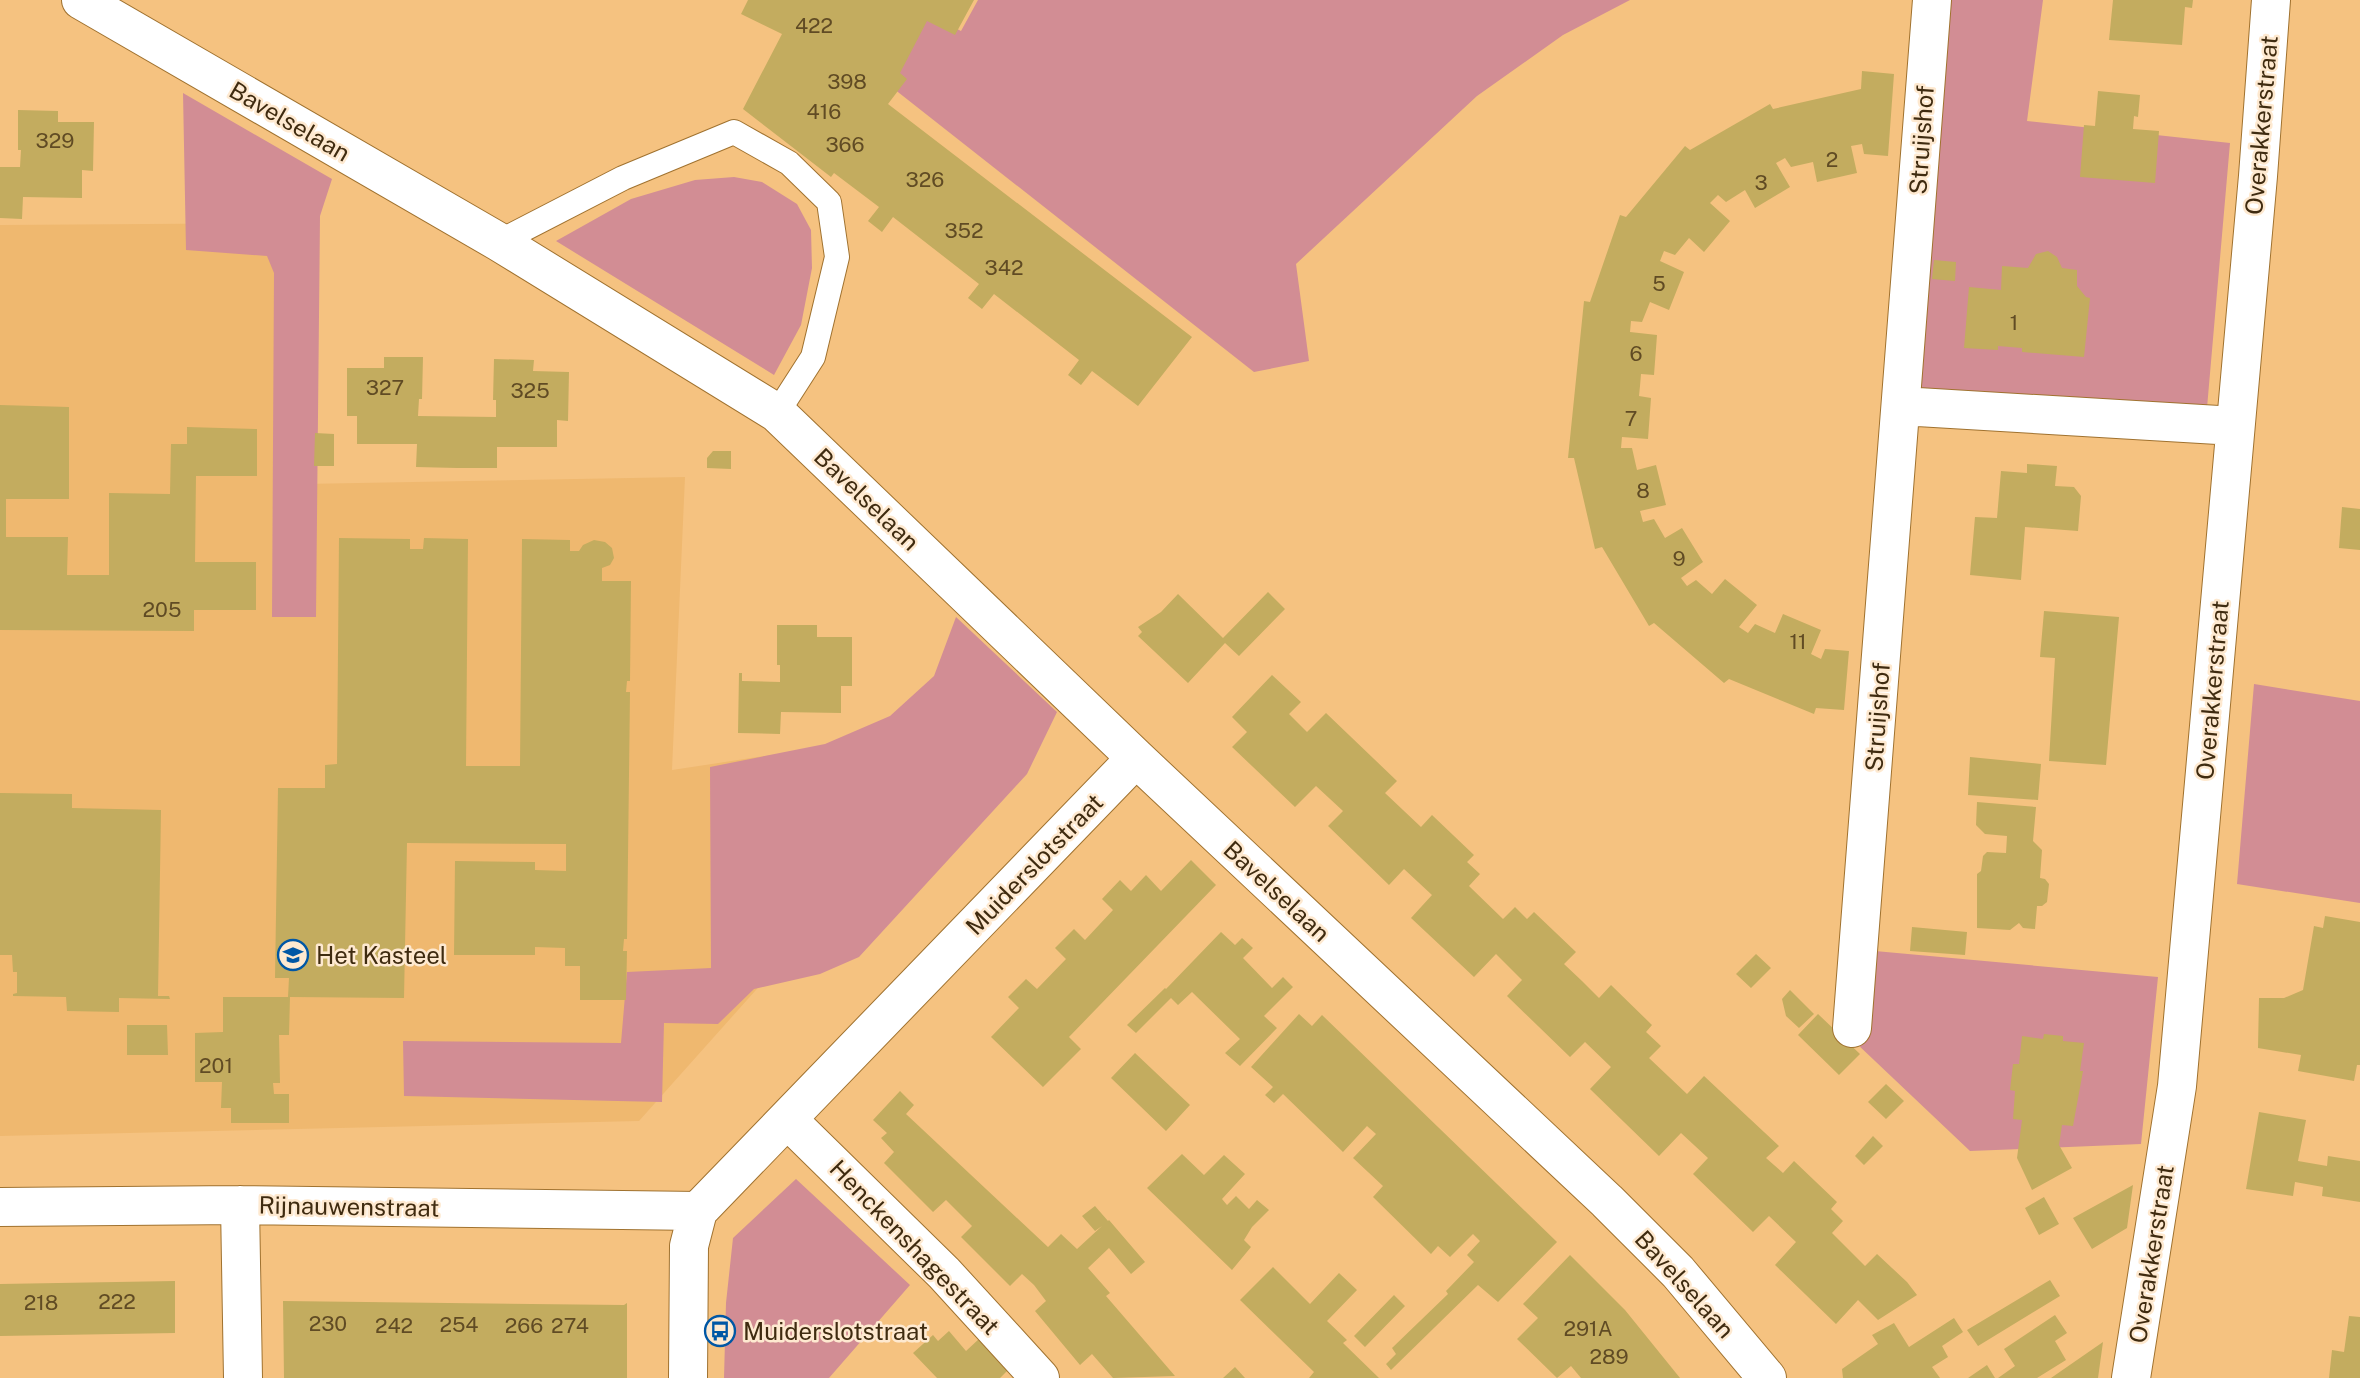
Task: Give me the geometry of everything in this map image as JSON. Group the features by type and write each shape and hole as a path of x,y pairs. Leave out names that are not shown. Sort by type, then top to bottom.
{"street":[{"name":"Bavelselaan","path":"81,0 499,242 777,413 1136,758 1607,1200 1678,1272 1767,1378"},
{"name":"Struijshof","path":"1852,1028 1932,0"},
{"name":"Overakkerstraat","path":"2132,1378 2177,1086 2258,176 2271,0"},
{"path":"1901,406 2235,426"},
{"name":"Muiderslotstraat","path":"688,1378 689,1246 698,1212 1136,758"},
{"name":"Henckenshagestraat","path":"787,1119 944,1273 1040,1378"},
{"path":"240,1205 243,1378"},
{"name":"Rijnauwenstraat","path":"0,1207 240,1205 698,1212"}],"lane":[{"path":"499,242 623,178 734,132 789,163 829,202 837,257 813,357 777,413"}],"shaded area":[{"path":"978,0 1630,0 1563,35 1477,96 1296,264 1309,361 1254,372 889,85 926,13 961,31"},
{"path":"1941,0 2043,0 2027,121 2230,143 2207,408 1909,390"},
{"path":"183,93 332,179 320,216 316,617 272,617 274,273 267,256 186,250"},
{"path":"734,177 762,182 797,204 811,230 812,268 801,325 774,375 556,241 631,199 695,180"},
{"path":"307,223 302,484 685,477 672,770 996,721 639,1121 0,1136 0,225"},
{"path":"956,617 1057,712 1027,774 859,957 820,974 754,989 718,1024 664,1023 662,1102 404,1096 403,1041 621,1043 627,972 711,968 710,767 825,744 890,716 934,676"},
{"path":"2254,684 2360,701 2360,903 2237,884"},
{"path":"1864,950 2158,977 2141,1144 1970,1151 1856,1043"},
{"path":"796,1179 910,1285 829,1378 724,1378 726,1303 733,1238"}],"building":[{"path":"748,0 974,0 955,35 927,21 900,73 907,79 888,104 1192,337 1138,406 1092,371 1081,385 1068,375 1079,360 994,294 982,309 968,298 979,284 893,217 882,232 868,221 879,207 834,173 831,177 743,109 782,34 741,14"},
{"path":"2113,0 2193,0 2192,8 2185,7 2182,45 2109,40"},
{"path":"1862,71 1894,74 1888,156 1864,154 1862,144 1851,146 1857,173 1817,182 1813,162 1791,167 1785,158 1776,163 1790,187 1755,208 1745,190 1726,202 1718,195 1710,203 1730,221 1704,252 1689,238 1675,255 1664,251 1660,261 1684,272 1669,310 1650,302 1642,322 1631,321 1630,332 1657,335 1654,375 1641,374 1639,396 1651,398 1648,439 1622,437 1621,448 1632,448 1637,470 1656,465 1666,505 1640,511 1643,522 1654,519 1665,538 1682,528 1703,562 1681,578 1687,586 1696,580 1712,594 1725,579 1757,605 1739,627 1748,633 1755,624 1775,633 1783,614 1821,630 1811,654 1821,659 1825,649 1849,651 1844,710 1816,708 1814,714 1729,679 1724,683 1654,623 1649,626 1602,547 1595,549 1574,458 1568,458 1584,301 1590,302 1620,215 1626,217 1685,146 1690,150 1770,104 1773,109 1861,89"},
{"path":"2098,91 2140,95 2138,117 2134,116 2133,129 2159,131 2155,183 2080,177 2084,125 2095,126"},
{"path":"18,110 58,111 58,122 94,122 93,171 82,170 82,198 23,197 22,219 0,218 0,167 20,167"},
{"path":"2048,251 2057,257 2062,268 2077,270 2077,286 2090,298 2084,357 2022,352 2022,348 1998,346 1998,350 1964,348 1969,287 2001,290 2002,266 2028,268 2036,254"},
{"path":"1934,260 1956,262 1955,281 1932,279"},
{"path":"384,357 423,357 422,399 419,399 418,416 496,417 496,400 493,400 494,359 534,360 533,371 569,372 568,421 557,420 557,447 497,447 497,468 457,468 416,467 417,444 357,444 357,416 347,416 347,368 384,368"},
{"path":"0,405 69,407 69,499 6,499 6,537 68,537 67,575 109,575 109,493 170,494 171,444 187,444 187,427 257,429 257,476 196,476 195,562 256,562 256,610 194,610 194,631 0,630"},
{"path":"315,433 334,434 334,466 314,466"},
{"path":"713,451 731,451 731,469 707,468 707,458"},
{"path":"2027,464 2057,466 2055,486 2074,487 2081,496 2078,531 2025,527 2021,580 1970,575 1975,517 1997,518 2001,471 2027,473"},
{"path":"2342,507 2360,509 2360,550 2339,548"},
{"path":"339,538 410,539 410,549 423,549 424,538 468,539 466,766 520,766 522,539 570,540 570,551 579,551 583,545 594,540 605,542 612,548 614,558 610,565 602,568 602,581 631,581 630,681 627,681 626,692 630,692 627,939 624,939 623,951 627,951 626,1000 580,1000 580,966 565,966 565,948 535,947 535,955 454,955 455,861 535,862 535,870 566,871 566,844 407,843 404,998 290,997 289,1035 279,1035 280,1083 273,1083 274,1094 289,1094 289,1123 231,1123 231,1108 221,1108 222,1082 195,1082 195,1033 223,1032 223,997 288,997 289,978 275,978 278,788 325,788 325,765 337,764"},
{"path":"1268,592 1285,609 1239,656 1225,643 1188,683 1138,636 1142,632 1138,627 1161,612 1178,594 1223,638"},
{"path":"2044,611 2119,617 2106,765 2049,761 2055,658 2040,657"},
{"path":"777,625 817,625 817,637 852,637 852,686 841,686 841,713 781,712 780,734 738,733 739,673 742,673 742,681 780,682 780,665 777,665"},
{"path":"1272,675 1301,702 1289,714 1307,732 1326,713 1397,781 1385,793 1421,827 1432,815 1474,855 1467,862 1480,874 1469,886 1503,919 1515,907 1527,919 1534,912 1576,952 1564,964 1599,998 1611,985 1652,1025 1646,1032 1661,1046 1649,1058 1687,1094 1704,1076 1779,1146 1766,1158 1783,1173 1794,1161 1837,1202 1831,1209 1843,1221 1832,1233 1865,1266 1877,1254 1917,1295 1878,1320 1858,1300 1836,1324 1775,1265 1796,1242 1769,1216 1753,1232 1693,1174 1708,1158 1681,1133 1659,1156 1590,1089 1611,1067 1585,1042 1570,1057 1507,996 1522,980 1496,954 1474,977 1411,918 1432,895 1404,869 1389,885 1328,826 1343,811 1316,786 1295,807 1232,747 1247,732 1232,717"},
{"path":"1970,757 2041,764 2038,800 1968,795"},
{"path":"0,793 72,794 72,808 161,810 158,996 169,996 170,999 119,998 119,1012 67,1011 66,997 13,996 17,993 17,972 13,972 12,955 0,955"},
{"path":"1977,802 2036,807 2033,841 2042,850 2040,878 2049,884 2047,902 2037,906 2035,929 2023,928 2019,923 2010,930 1977,928 1977,874 1981,871 1983,856 1987,852 2006,853 2007,836 1985,834 1976,825"},
{"path":"1191,860 1216,885 1069,1037 1081,1049 1043,1087 991,1037 1019,1008 1008,997 1026,979 1037,989 1066,959 1055,948 1074,929 1085,940 1113,910 1102,899 1120,880 1131,891 1146,875 1161,891"},
{"path":"2325,916 2360,922 2360,1065 2357,1065 2354,1081 2298,1071 2301,1055 2258,1048 2259,998 2284,998 2303,990 2314,926 2323,928"},
{"path":"1912,927 1967,932 1965,955 1910,951"},
{"path":"1221,932 1235,945 1242,938 1253,948 1243,958 1272,988 1283,977 1293,987 1264,1016 1277,1028 1240,1066 1225,1053 1240,1039 1192,992 1178,1005 1171,998 1136,1033 1127,1025"},
{"path":"1756,954 1771,968 1751,988 1736,974"},
{"path":"1790,990 1814,1014 1799,1028 1786,1016 1782,999"},
{"path":"1299,1014 1312,1026 1322,1015 1557,1242 1498,1302 1478,1285 1391,1370 1386,1364 1396,1354 1392,1348 1448,1294 1446,1291 1474,1262 1467,1255 1480,1241 1473,1234 1450,1257 1438,1246 1431,1254 1373,1197 1383,1186 1353,1158 1376,1134 1367,1126 1343,1152 1283,1094 1274,1103 1265,1095 1273,1087 1251,1067"},
{"path":"1818,1014 1860,1054 1839,1075 1798,1035"},
{"path":"127,1025 167,1025 168,1055 127,1055"},
{"path":"2044,1034 2063,1036 2063,1041 2084,1043 2080,1071 2083,1071 2073,1126 2062,1125 2059,1145 2072,1168 2032,1190 2017,1158 2022,1120 2013,1119 2015,1091 2010,1090 2013,1064 2019,1064 2022,1036 2043,1039"},
{"path":"1135,1053 1190,1105 1166,1131 1111,1078"},
{"path":"1886,1084 1904,1101 1886,1119 1868,1102"},
{"path":"900,1091 914,1105 906,1114 1048,1247 1061,1234 1077,1249 1102,1226 1095,1231 1082,1216 1095,1206 1109,1220 1145,1262 1131,1274 1109,1248 1088,1268 1110,1293 1106,1296 1175,1376 1113,1378 1092,1354 1080,1365 1035,1311 1046,1301 1034,1285 1022,1274 1010,1286 961,1237 972,1226 946,1200 933,1212 884,1163 894,1152 881,1138 887,1133 873,1120"},
{"path":"2259,1112 2306,1120 2298,1161 2327,1166 2328,1156 2360,1161 2360,1202 2322,1196 2323,1187 2295,1182 2293,1196 2246,1189"},
{"path":"1873,1136 1883,1146 1864,1165 1855,1156"},
{"path":"1182,1154 1204,1175 1224,1155 1245,1174 1222,1199 1227,1205 1236,1196 1249,1209 1257,1200 1269,1210 1252,1227 1244,1240 1251,1247 1232,1270 1147,1188"},
{"path":"2133,1185 2127,1228 2092,1249 2073,1218"},
{"path":"2044,1197 2059,1224 2039,1235 2025,1208"},
{"path":"1570,1255 1625,1310 1680,1378 1581,1378 1571,1366 1557,1378 1517,1339 1538,1318 1523,1304"},
{"path":"1273,1267 1310,1304 1339,1273 1357,1290 1327,1321 1347,1340 1343,1343 1379,1378 1309,1378 1314,1372 1240,1300"},
{"path":"2050,1280 2060,1296 1978,1346 1967,1330"},
{"path":"175,1281 175,1333 0,1336 0,1284"},
{"path":"1394,1295 1405,1306 1365,1347 1354,1336"},
{"path":"283,1301 627,1303 627,1378 284,1378"},
{"path":"2055,1315 2067,1333 2055,1341 2066,1360 2037,1378 1998,1378 2015,1366 2004,1349"},
{"path":"2349,1316 2360,1317 2360,1378 2329,1378 2332,1350 2344,1352"},
{"path":"1954,1318 1963,1332 1942,1346 1948,1357 1932,1367 1940,1378 1843,1378 1842,1369 1878,1344 1872,1335 1894,1323 1909,1347"},
{"path":"949,1331 966,1351 980,1338 1009,1369 1000,1378 937,1378 913,1353 933,1335 938,1341"},
{"path":"2103,1342 2098,1378 2051,1378"},
{"path":"1987,1365 1995,1378 1968,1378"},
{"path":"1235,1367 1245,1378 1223,1378"}],"place":[{"name":"Het Kasteel","path":"293,955"},
{"name":"Muiderslotstraat","path":"720,1331"}]}
